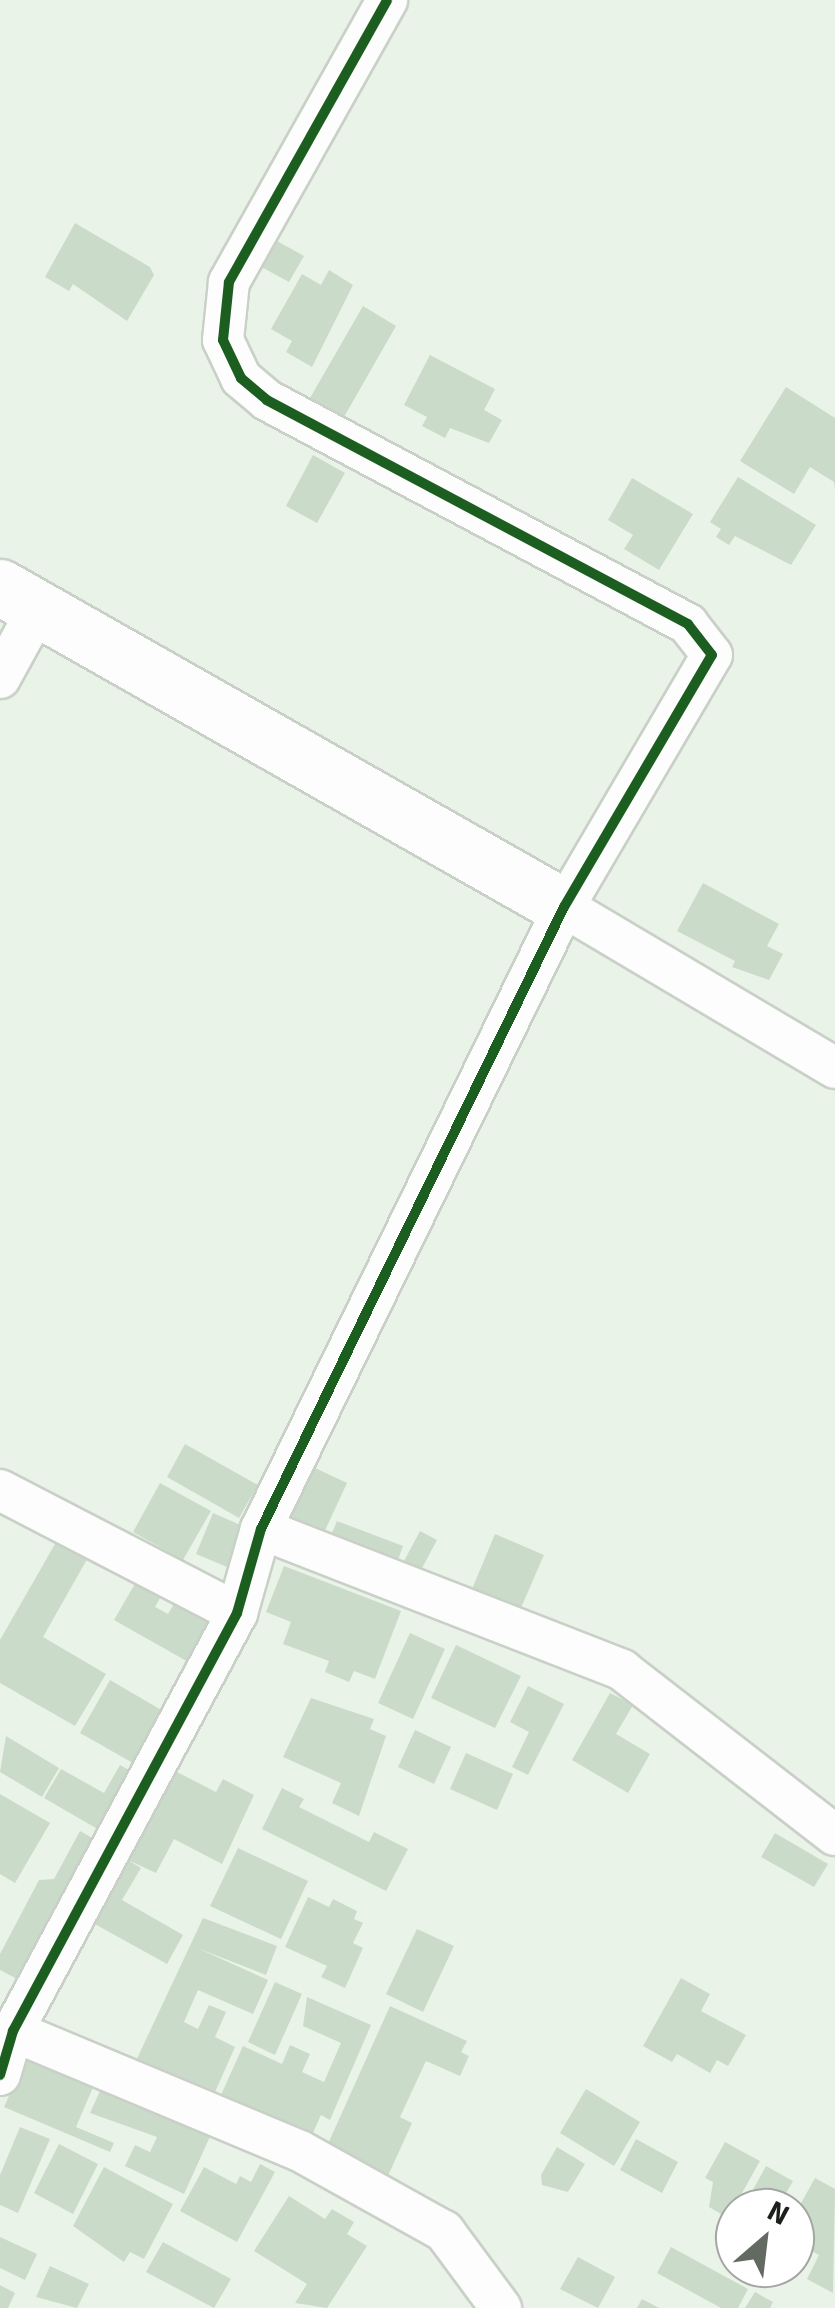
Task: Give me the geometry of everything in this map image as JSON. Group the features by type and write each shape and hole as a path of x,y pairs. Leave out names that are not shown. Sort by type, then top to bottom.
{"street":[{"path":"0,2075 13,2031 237,1613 261,1529 564,907 712,656 688,624 267,400 241,378 222,340 229,282 387,0"},
{"path":"0,678 19,598 564,907 835,1068"},
{"path":"0,1490 237,1613"},
{"path":"261,1529 622,1670 831,1824"},
{"path":"13,2031 300,2151 444,2231 501,2308"}],"building":[{"path":"75,223 150,267 154,275 127,321 73,284 69,291 45,277"},
{"path":"268,236 304,256 289,282 254,263"},
{"path":"329,270 353,285 312,367 286,352 292,341 271,329 302,274 321,285"},
{"path":"363,306 396,326 344,417 310,398"},
{"path":"430,355 495,389 484,410 502,420 489,443 450,428 445,438 422,426 427,417 404,405"},
{"path":"786,387 835,418 835,491 834,482 810,467 794,494 740,461"},
{"path":"313,455 345,473 317,523 286,506"},
{"path":"738,477 816,525 791,565 735,536 729,545 716,537 721,529 710,522"},
{"path":"632,478 693,514 659,570 624,549 633,535 608,520"},
{"path":"703,883 779,924 767,946 783,954 769,980 732,967 735,961 677,931"},
{"path":"185,1444 258,1485 239,1518 167,1477"},
{"path":"313,1467 347,1483 322,1537 288,1520"},
{"path":"160,1483 211,1511 183,1560 133,1532"},
{"path":"213,1513 245,1527 227,1567 196,1554"},
{"path":"337,1521 403,1546 395,1568 328,1542"},
{"path":"63,1530 94,1547 43,1637 106,1674 75,1726 0,1683 0,1640"},
{"path":"420,1531 437,1540 421,1570 404,1561"},
{"path":"495,1534 544,1555 520,1610 472,1589"},
{"path":"284,1566 401,1611 375,1679 354,1671 349,1682 325,1672 329,1661 283,1644 291,1622 266,1612"},
{"path":"140,1575 165,1589 155,1607 168,1614 177,1599 221,1625 197,1667 114,1620"},
{"path":"410,1633 445,1649 413,1719 378,1703"},
{"path":"456,1645 521,1676 495,1728 431,1698"},
{"path":"110,1680 170,1715 140,1767 80,1733"},
{"path":"528,1686 564,1704 528,1775 512,1767 529,1732 510,1722"},
{"path":"610,1693 633,1705 616,1734 650,1754 628,1793 572,1760"},
{"path":"311,1698 374,1719 370,1729 386,1736 359,1816 332,1803 341,1783 283,1757"},
{"path":"415,1730 451,1747 434,1784 398,1767"},
{"path":"6,1736 59,1768 42,1797 0,1772"},
{"path":"466,1753 513,1774 497,1810 450,1789"},
{"path":"120,1765 134,1773 101,1831 44,1798 61,1769 104,1793"},
{"path":"175,1771 216,1792 223,1779 254,1795 222,1864 174,1839 156,1873 128,1860 141,1868 122,1900 183,1935 167,1964 84,1918"},
{"path":"282,1788 304,1799 299,1807 369,1842 374,1832 408,1849 386,1891 262,1829"},
{"path":"0,1794 50,1823 15,1883 0,1874"},
{"path":"80,1831 94,1839 19,1980 0,1970 0,1954 39,1880 54,1879"},
{"path":"775,1833 828,1864 814,1887 761,1857"},
{"path":"238,1848 308,1881 281,1939 210,1906"},
{"path":"308,1897 329,1907 333,1899 357,1911 354,1919 363,1923 353,1943 363,1948 345,1988 321,1977 327,1966 285,1947"},
{"path":"203,1918 277,1946 266,1975 197,1948 268,1980 253,2014 198,1990 184,2022 198,2029 209,2005 226,2012 215,2037 235,2047 212,2099 134,2065"},
{"path":"417,1929 454,1946 423,2012 386,1994"},
{"path":"681,1978 710,1994 701,2011 746,2035 728,2066 717,2060 710,2073 677,2054 672,2062 643,2046"},
{"path":"275,1982 302,1994 275,2055 248,2042"},
{"path":"307,1997 371,2025 330,2120 321,2115 312,2135 231,2100 227,2108 217,2104 243,2046 282,2064 290,2045 310,2054 302,2072 324,2082 341,2043 303,2026"},
{"path":"390,2006 467,2041 461,2052 469,2056 460,2076 426,2061 400,2117 412,2123 387,2178 327,2146"},
{"path":"26,2057 94,2085 76,2127 114,2143 110,2152 4,2107"},
{"path":"105,2080 213,2130 184,2194 125,2166 135,2145 150,2152 157,2137 90,2113"},
{"path":"586,2089 640,2122 614,2166 560,2133"},
{"path":"20,2127 50,2139 18,2213 0,2205 0,2175"},
{"path":"636,2139 678,2162 662,2193 620,2170"},
{"path":"725,2142 760,2161 745,2188 715,2188 715,2210 709,2207 713,2182 705,2178"},
{"path":"59,2144 98,2164 73,2214 34,2193"},
{"path":"557,2147 585,2164 568,2192 542,2185 541,2175"},
{"path":"260,2164 275,2172 237,2242 180,2211 204,2167 236,2184 240,2176 251,2182"},
{"path":"766,2166 793,2181 789,2188 754,2188"},
{"path":"104,2167 173,2204 144,2259 130,2252 124,2262 73,2226"},
{"path":"815,2178 835,2189 833,2293 815,2283 819,2255 815,2253 815,2188 809,2188"},
{"path":"289,2196 325,2219 332,2209 354,2222 347,2234 367,2246 327,2308 295,2303 307,2284 254,2251"},
{"path":"0,2237 37,2254 25,2280 0,2268"},
{"path":"163,2242 231,2279 214,2308 146,2272"},
{"path":"671,2247 715,2271 715,2288 748,2289 738,2308 721,2308 657,2273"},
{"path":"578,2257 615,2277 598,2308 560,2289"},
{"path":"50,2266 89,2284 77,2308 36,2297"},
{"path":"0,2285 15,2293 8,2308 0,2308"},
{"path":"755,2292 773,2302 770,2308 745,2308"},
{"path":"642,2299 659,2308 637,2308"}],"cycle path":[{"path":"0,2075 13,2031 237,1613 261,1529 564,907 712,655 688,624 267,400 241,378 223,340 229,282 387,0"}]}
